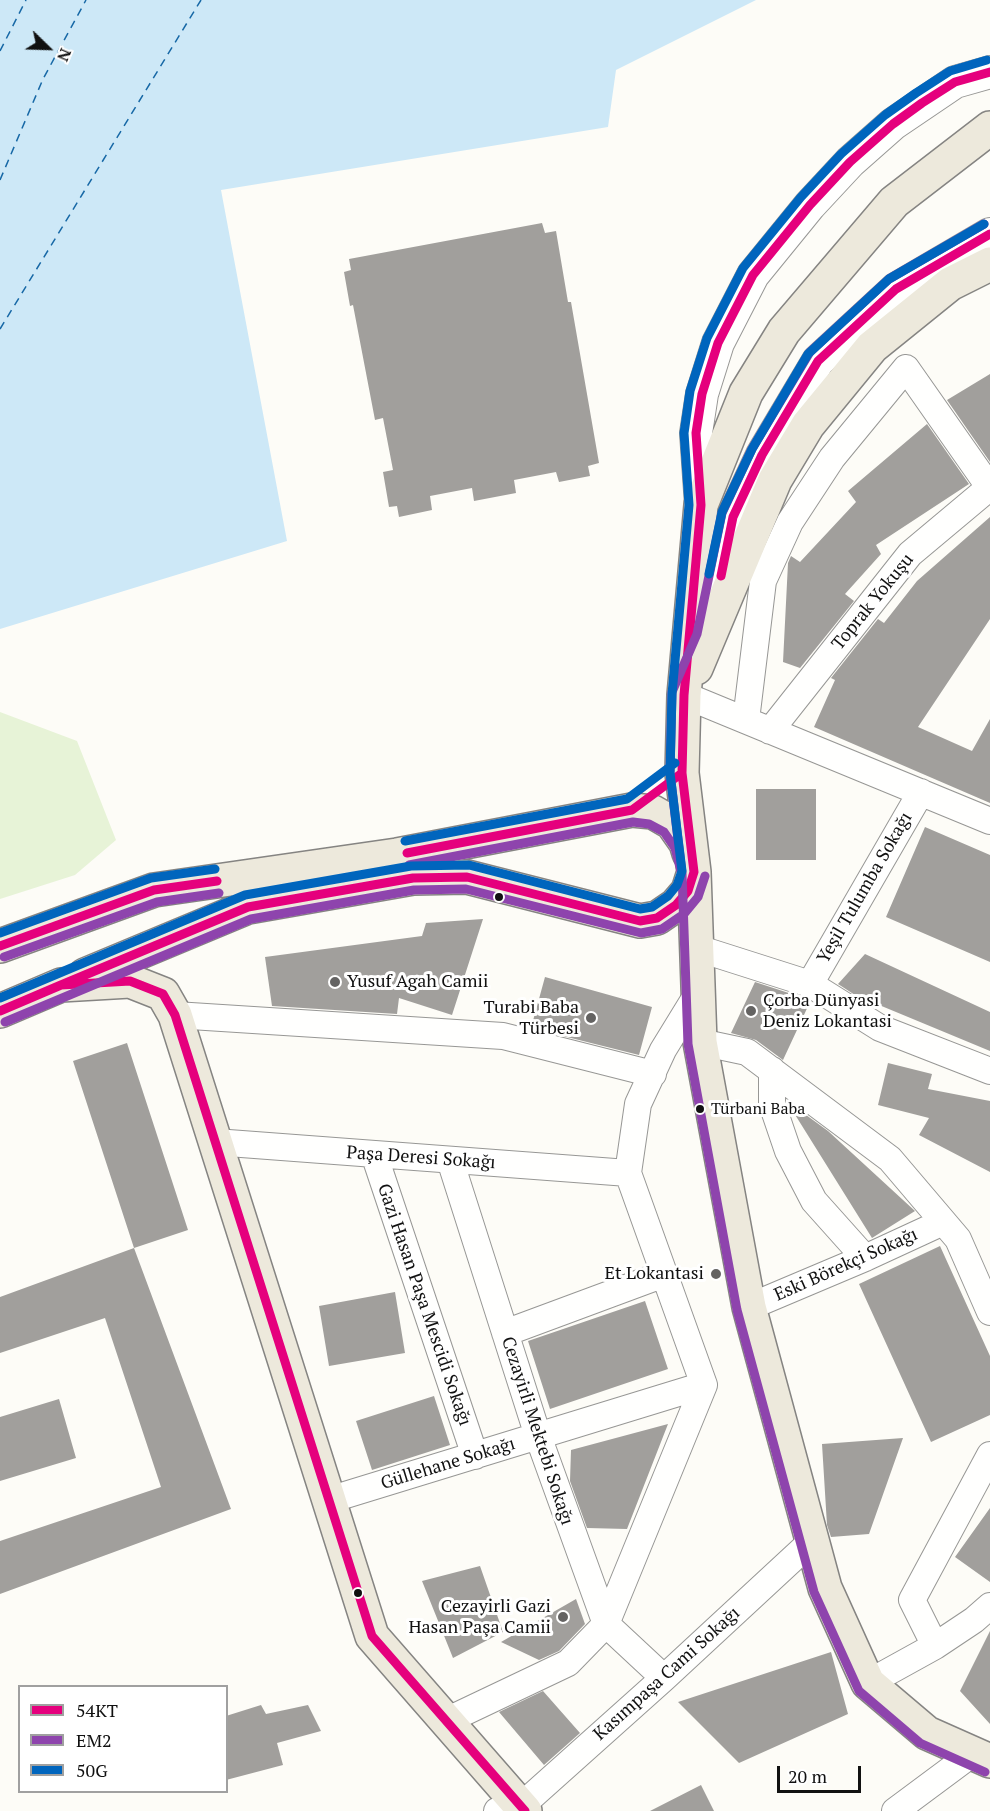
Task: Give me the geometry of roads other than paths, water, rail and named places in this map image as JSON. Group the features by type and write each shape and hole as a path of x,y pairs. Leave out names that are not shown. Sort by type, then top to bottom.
{"main road":[{"path":"981,1757 927,1733 868,1683 825,1588 749,1307 700,1042 694,872 682,773 684,694 702,505 746,393 784,331 894,202 990,128"},
{"path":"684,694 775,480 807,425 872,347 951,284 990,264"},
{"path":"632,810 682,773"},
{"path":"0,946 154,890 398,855 632,810 653,812 672,823 686,843 694,872 688,891 676,905 657,918 640,921 468,877 401,880 248,907 0,1011"},
{"path":"61,985 130,981 164,994 175,1015 372,1636 446,1720 514,1809"}],"street":[{"path":"702,505 696,433 702,394 718,343 753,275 810,205 850,162 893,124 956,82 990,72"},
{"path":"709,638 733,517 762,455 818,361 896,289 990,234"},
{"path":"746,720 763,580 790,522 832,458 906,368 990,488"},
{"name":"Toprak Yokuşu","path":"770,731 910,554 990,488"},
{"path":"684,694 990,821"},
{"name":"Yeşil Tulumba Sokağı","path":"810,984 921,792"},
{"path":"697,948 810,984 880,1028 990,1071"},
{"path":"446,1720 568,1663 606,1624 704,1385 628,1173 638,1104 663,1050 698,993"},
{"path":"175,1015 502,1035 652,1074"},
{"path":"700,1042 747,1052 891,1159 958,1239 990,1312"},
{"path":"772,1070 772,1104 788,1151 814,1201 865,1258"},
{"name":"Paşa Deresi Sokağı","path":"215,1142 628,1173"},
{"name":"Gazi Hasan Paşa Mescidi Sokağı","path":"374,1154 475,1456"},
{"name":"Cezayirli Mektebi Sokağı","path":"450,1160 538,1436 606,1624 664,1678"},
{"name":"Eski Börekçi Sokağı","path":"749,1307 943,1222"},
{"path":"505,1333 664,1274"},
{"name":"Güllehane Sokağı","path":"329,1500 704,1385"},
{"path":"935,1646 912,1600 990,1455"},
{"name":"Kasımpaşa Cami Sokağı","path":"514,1809 664,1678 813,1540"},
{"path":"868,1683 935,1646 974,1620 990,1606"},
{"path":"896,1811 981,1757"}],"water":[{"path":"0,0 756,0 616,70 608,127 221,190 287,541 0,629"}],"place":[{"name":"Yusuf Agah Camii","path":"335,982"},
{"name":"Çorba Dünyasi Deniz Lokantasi","path":"751,1011"},
{"name":"Turabi Baba Türbesi","path":"591,1018"},
{"name":"Türbani Baba","path":"700,1109"},
{"name":"Et Lokantasi","path":"716,1274"},
{"name":"Cezayirli Gazi Hasan Paşa Camii","path":"563,1617"}]}
